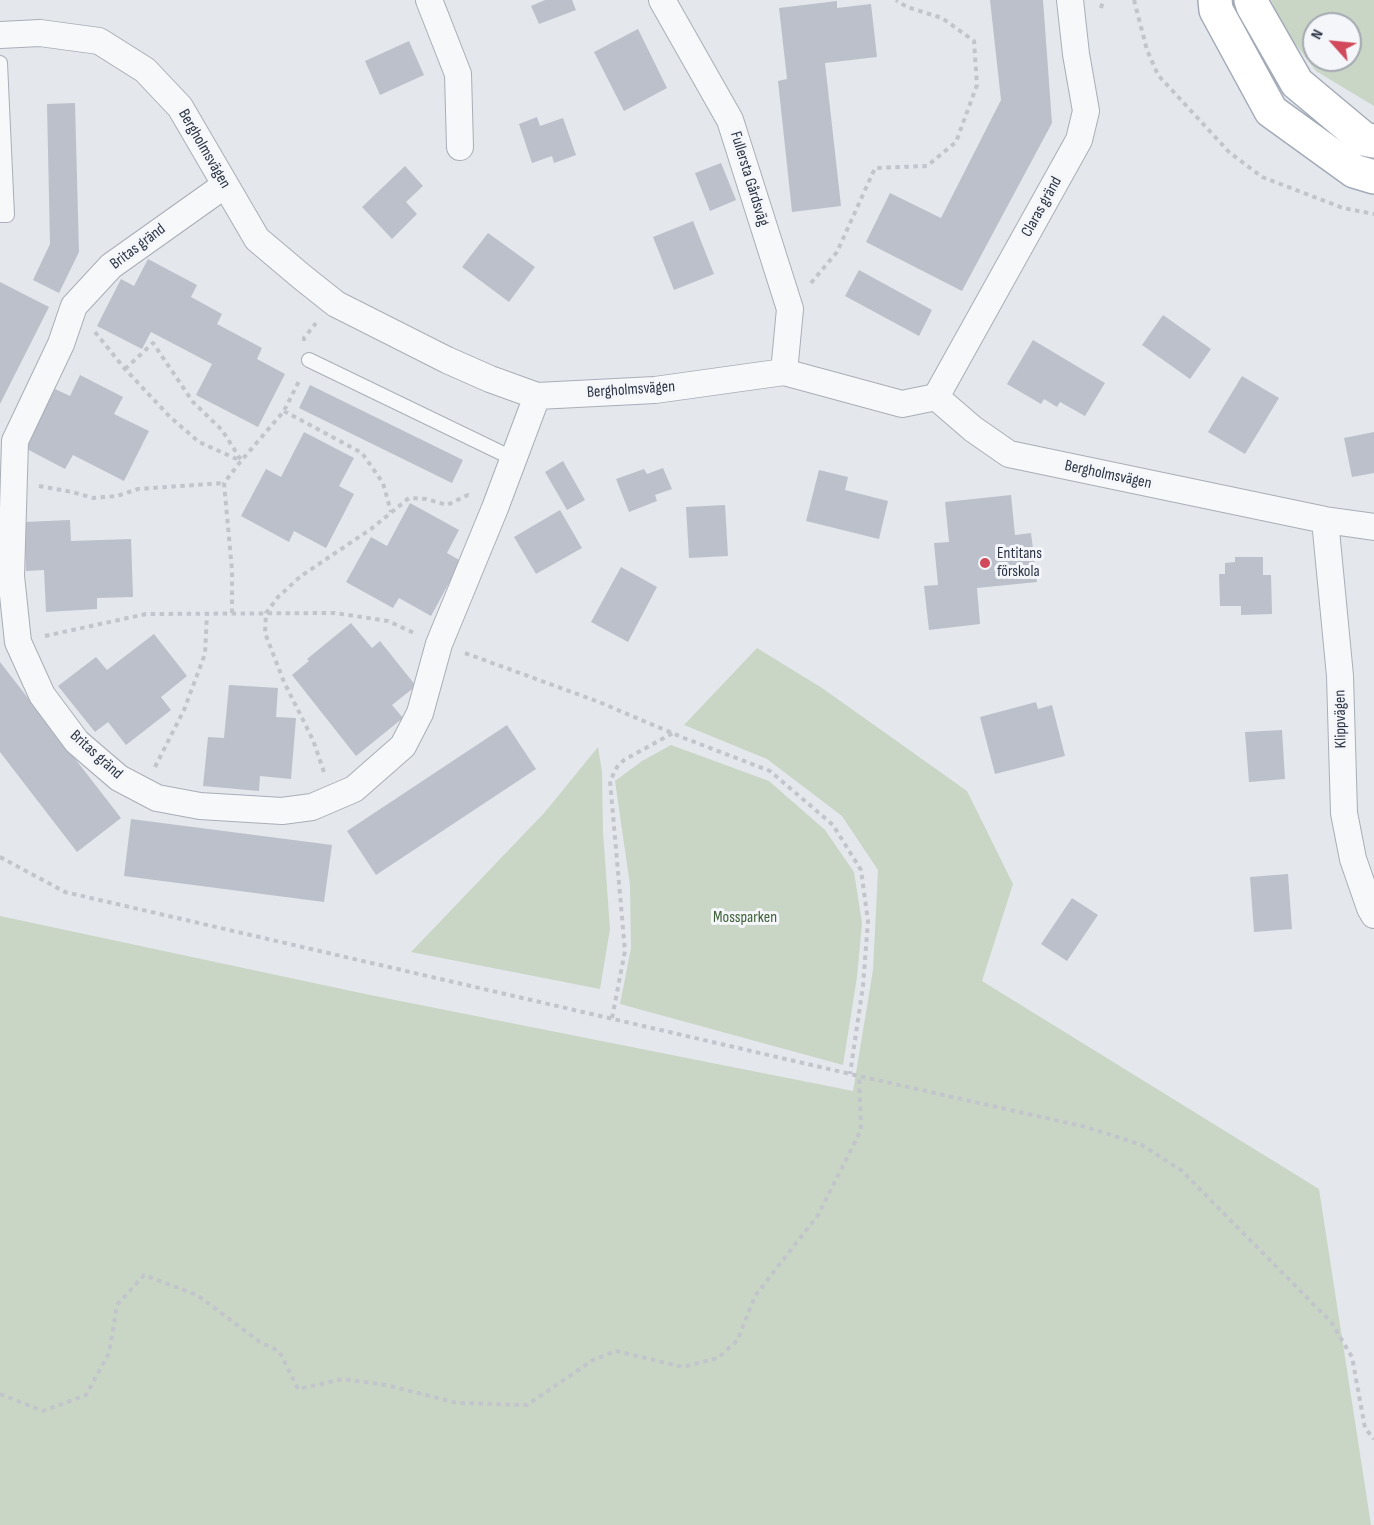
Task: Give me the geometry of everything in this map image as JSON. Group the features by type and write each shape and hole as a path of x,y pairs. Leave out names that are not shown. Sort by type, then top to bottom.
{"main road":[{"path":"1215,0 1216,10 1271,111 1354,171 1374,177"},
{"path":"1251,0 1297,83 1364,139 1374,141"}],"street":[{"path":"429,0 458,74 460,147"},
{"name":"Fullersta Gårdsväg","path":"662,0 730,120 790,309 783,372"},
{"name":"Claras gränd","path":"936,397 1079,140 1086,111 1070,0"},
{"name":"Bergholmsvägen","path":"0,35 39,33 99,41 145,70 180,107 257,238 302,277 336,304 490,379 537,396 655,390 783,372 902,404 936,397 973,429 1009,454 1325,520 1374,527"},
{"name":"Britas gränd","path":"225,185 111,266 74,306 61,344 15,441 11,576 18,642 42,695 77,742 119,778 157,798 200,806 282,811 312,807 354,789 403,746 420,714 439,644 495,508 537,396"},
{"name":"Klippvägen","path":"1325,520 1340,676 1344,813 1353,859 1374,915"}],"lane":[{"path":"0,63 7,215 0,215"},
{"path":"309,360 514,459"}],"path":[{"path":"790,309 837,252 875,168 927,166 956,142 977,85 974,41 942,18 907,7 896,0"},
{"path":"1134,0 1147,51 1158,75 1229,152 1262,177 1343,208 1374,214"},
{"path":"232,613 232,570 225,483 284,411 309,360 304,338 336,304"},
{"path":"74,306 125,369 170,417 199,442 242,461"},
{"path":"125,369 153,343 193,402 222,430 242,461"},
{"path":"284,411 362,453 383,483 391,512"},
{"path":"40,486 93,498 117,496 138,489 225,483"},
{"path":"332,798 313,740 284,682 265,633 266,613 278,597 301,576 371,529 409,498 426,499 447,505 468,495 495,508"},
{"path":"18,642 146,614 335,613 388,621 439,644 599,702 770,771 833,825 861,870 868,921 863,986 850,1074"},
{"path":"142,790 184,710 205,654 207,614"},
{"path":"612,1018 625,951 610,781 617,767 624,760 673,733"},
{"path":"0,857 65,892 1086,1127 1142,1145 1182,1171 1331,1322 1352,1357 1365,1428 1374,1438"},
{"path":"0,1394 43,1411 86,1395 109,1353 117,1305 144,1275 197,1295 260,1342 279,1352 298,1389 343,1379 386,1385 457,1403 527,1405 593,1360 616,1351 683,1367 718,1358 737,1341 755,1296 818,1215 861,1130 859,1076"}],"green space":[{"path":"1271,0 1374,0 1374,106 1318,72 1362,72 1362,12 1302,12 1302,53 1284,29"},
{"path":"757,648 822,688 967,791 1013,884 982,981 1319,1189 1371,1525 0,1525 0,916 370,995 853,1091 873,970 878,870 842,816 767,759 684,725"},
{"name":"Mossparken","path":"671,745 769,781 825,830 854,872 862,923 857,977 843,1065 620,1004 631,948 630,885 615,781 642,761"},
{"path":"598,747 602,772 603,832 610,929 600,989 411,952 545,812"}],"building":[{"path":"545,0 572,0 576,10 539,24 531,6"},
{"path":"990,0 1043,0 1052,123 962,291 866,242 890,193 941,218 1001,100"},
{"path":"837,1 837,8 871,4 877,57 825,63 841,206 792,212 778,81 787,79 779,8"},
{"path":"638,29 667,88 624,111 594,52"},
{"path":"409,41 424,75 380,95 365,61"},
{"path":"75,103 79,252 59,293 33,280 50,244 47,104"},
{"path":"537,117 540,126 563,118 576,155 554,163 552,156 532,163 519,124"},
{"path":"721,163 736,200 710,211 695,173"},
{"path":"405,166 423,186 406,202 417,214 392,239 362,207"},
{"path":"693,221 714,274 674,290 653,237"},
{"path":"488,233 535,267 509,302 462,267"},
{"path":"148,259 197,285 191,297 222,314 217,324 262,348 257,359 285,374 258,427 196,395 212,364 151,332 142,349 97,326 121,279 134,286"},
{"path":"859,270 932,310 919,336 845,296"},
{"path":"0,282 49,307 0,404"},
{"path":"1163,315 1211,349 1190,379 1142,345"},
{"path":"1033,340 1105,383 1085,416 1060,402 1057,407 1044,399 1041,404 1007,384"},
{"path":"80,375 123,397 114,414 149,431 124,481 73,455 65,469 25,448 55,389 70,396"},
{"path":"1242,376 1279,398 1245,454 1208,432"},
{"path":"310,385 463,460 452,483 299,408"},
{"path":"304,432 354,458 339,486 354,494 326,548 294,531 289,542 241,516 266,469 281,477"},
{"path":"1374,432 1374,473 1352,477 1344,438"},
{"path":"563,461 585,500 567,510 545,472"},
{"path":"663,468 672,489 655,495 657,501 629,512 616,479 644,469 647,474"},
{"path":"819,470 848,477 845,490 888,501 879,539 806,521"},
{"name":"Entitans förskola","path":"1011,495 1015,535 1031,533 1037,582 977,588 980,624 929,630 924,586 938,585 934,543 949,542 945,502"},
{"path":"410,503 459,530 447,553 461,561 431,616 399,598 393,608 346,582 371,537 387,546"},
{"path":"725,505 728,556 689,558 686,507"},
{"path":"560,510 582,548 536,574 514,537"},
{"path":"70,520 71,541 131,539 133,597 97,598 97,609 46,612 44,570 26,571 24,522"},
{"path":"1235,557 1263,557 1263,575 1271,575 1272,614 1241,615 1241,606 1220,606 1219,574 1225,574 1225,563 1235,562"},
{"path":"621,567 657,587 628,642 591,622"},
{"path":"351,623 372,648 380,641 416,686 392,705 403,718 356,756 292,675 309,661 307,659"},
{"path":"154,634 187,676 161,697 171,710 126,745 108,722 95,732 58,686 96,657 107,670"},
{"path":"0,662 121,818 77,852 0,752"},
{"path":"229,685 278,688 276,717 296,718 291,779 260,776 259,791 203,786 208,737 224,738"},
{"path":"1036,702 1038,709 1052,705 1065,756 995,774 980,717"},
{"path":"507,725 536,769 376,875 347,831"},
{"path":"1282,730 1285,779 1249,782 1245,732"},
{"path":"131,819 332,845 324,902 124,876"},
{"path":"1288,874 1292,929 1254,932 1250,877"},
{"path":"1072,898 1098,915 1067,961 1041,944"}],"place":[{"name":"Entitans förskola","path":"985,563"}]}
